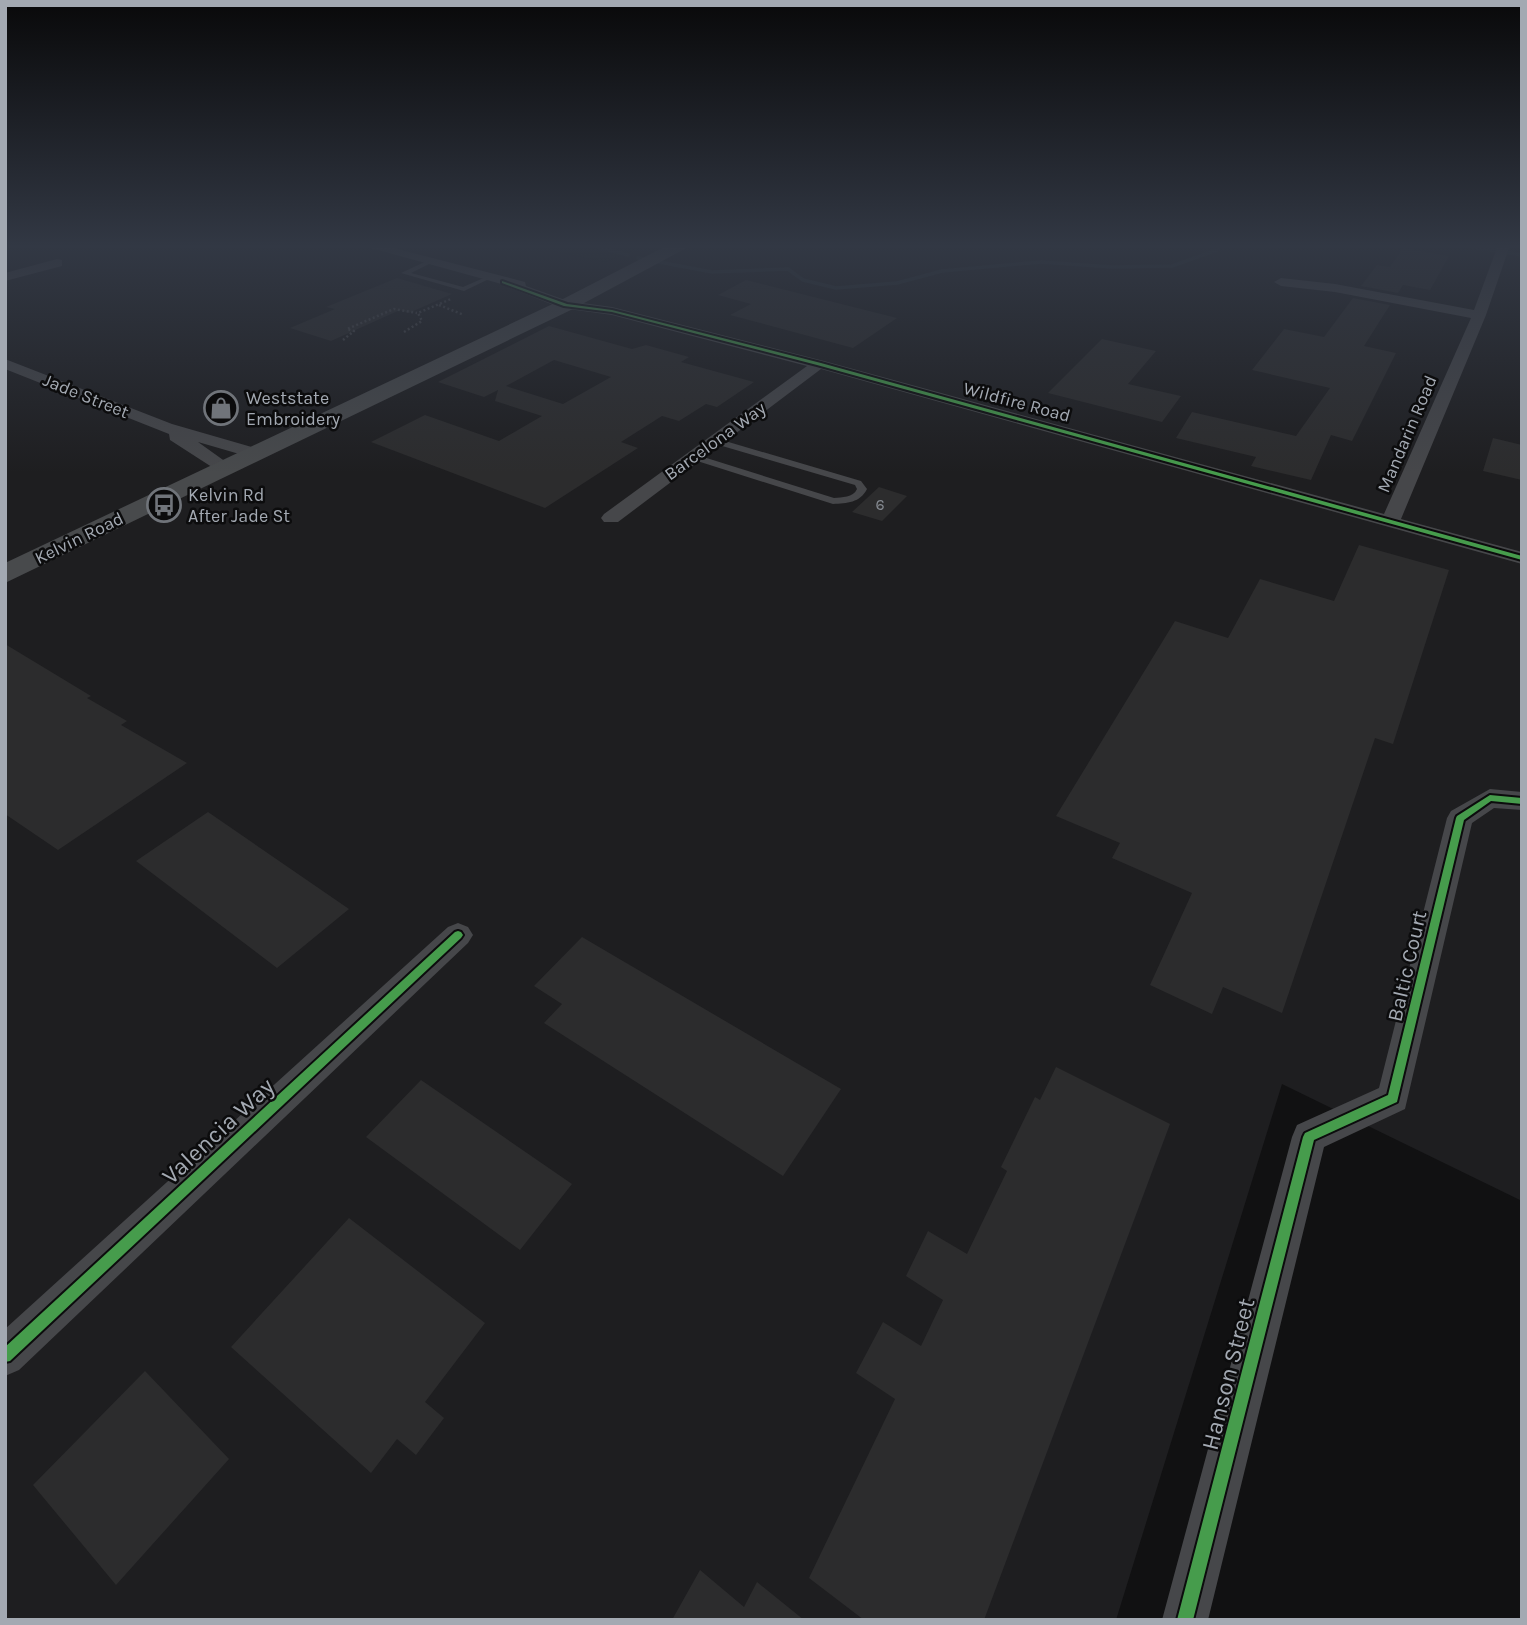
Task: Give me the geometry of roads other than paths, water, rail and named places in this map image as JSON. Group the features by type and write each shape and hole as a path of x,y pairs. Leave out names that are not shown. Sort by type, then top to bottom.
{"main road":[{"name":"Kelvin Road","path":"16,550 231,456 516,321"},
{"name":"Kelvin Road","path":"5,574 83,536 231,456"},
{"path":"16,550 62,534 83,536"}],"street":[{"name":"Wildfire Road","path":"655,321 1522,558"},
{"name":"Mandarin Road","path":"1390,521 1476,321"},
{"name":"Jade Street","path":"5,364 231,456"},
{"name":"Barcelona Way","path":"611,519 819,364"},
{"name":"Jade Street","path":"166,428 231,456"},
{"name":"Baltic Court","path":"1309,1137 1393,1098 1460,818 1490,798 1522,801"},
{"name":"Valencia Way","path":"5,1356 458,934"},
{"name":"Hanson Street","path":"1185,1620 1309,1137"}],"lane":[{"path":"694,457 833,501 848,500 859,495 862,489 858,483 715,441"}],"place":[{"name":"Weststate Embroidery","path":"221,408"},
{"name":"Kelvin Rd After Jade St","path":"164,505"}]}
